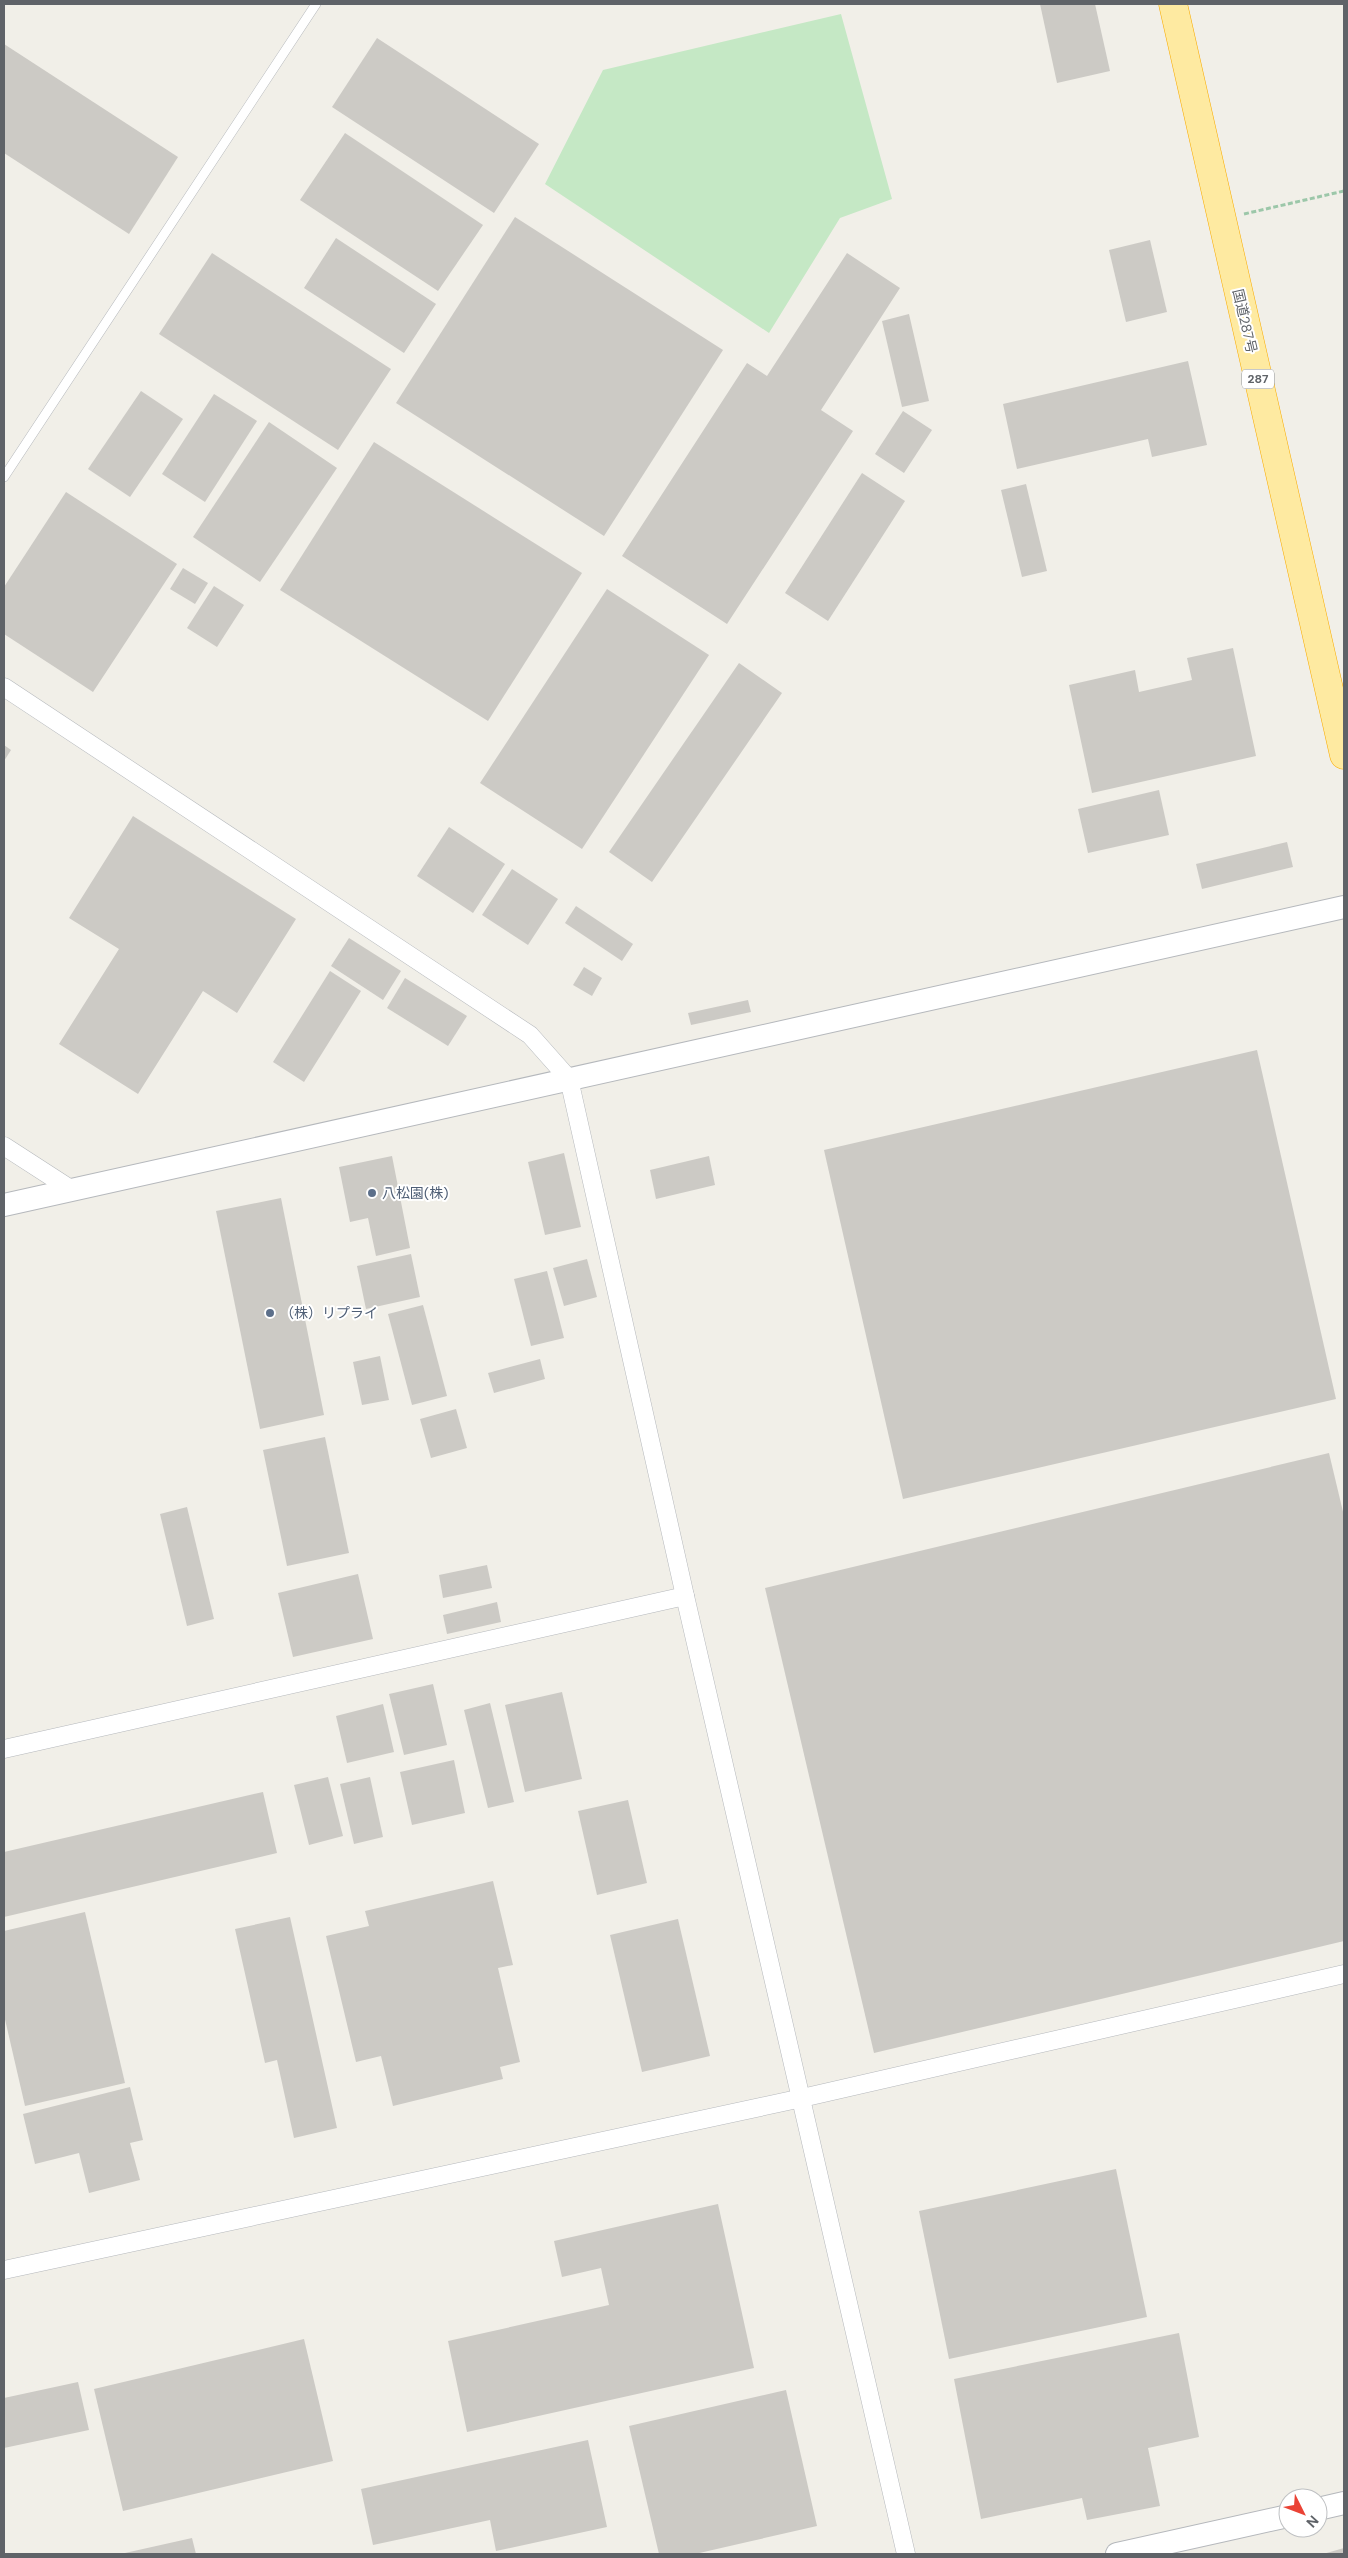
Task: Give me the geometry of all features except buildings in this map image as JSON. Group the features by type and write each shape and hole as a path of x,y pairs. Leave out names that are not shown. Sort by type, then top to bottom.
{"highway":[{"name":"国道287号","path":"1173,4 1344,755"}],"street":[{"path":"4,687 530,1035 569,1079 685,1596 906,2554"},
{"path":"4,1205 1344,907"},
{"path":"4,1146 72,1190"},
{"path":"4,1749 685,1596"},
{"path":"4,2270 802,2098 1344,1974"},
{"path":"1328,2507 1344,2503"},
{"path":"1117,2554 1278,2518"}],"lane":[{"path":"4,476 316,4"}],"path":[{"path":"1222,219 1344,191"}],"green space":[{"path":"841,14 892,199 840,218 769,333 545,184 603,70"}],"place":[{"name":"八松園(株)","path":"372,1193"},
{"name":"（株）リプライ","path":"270,1313"}]}
